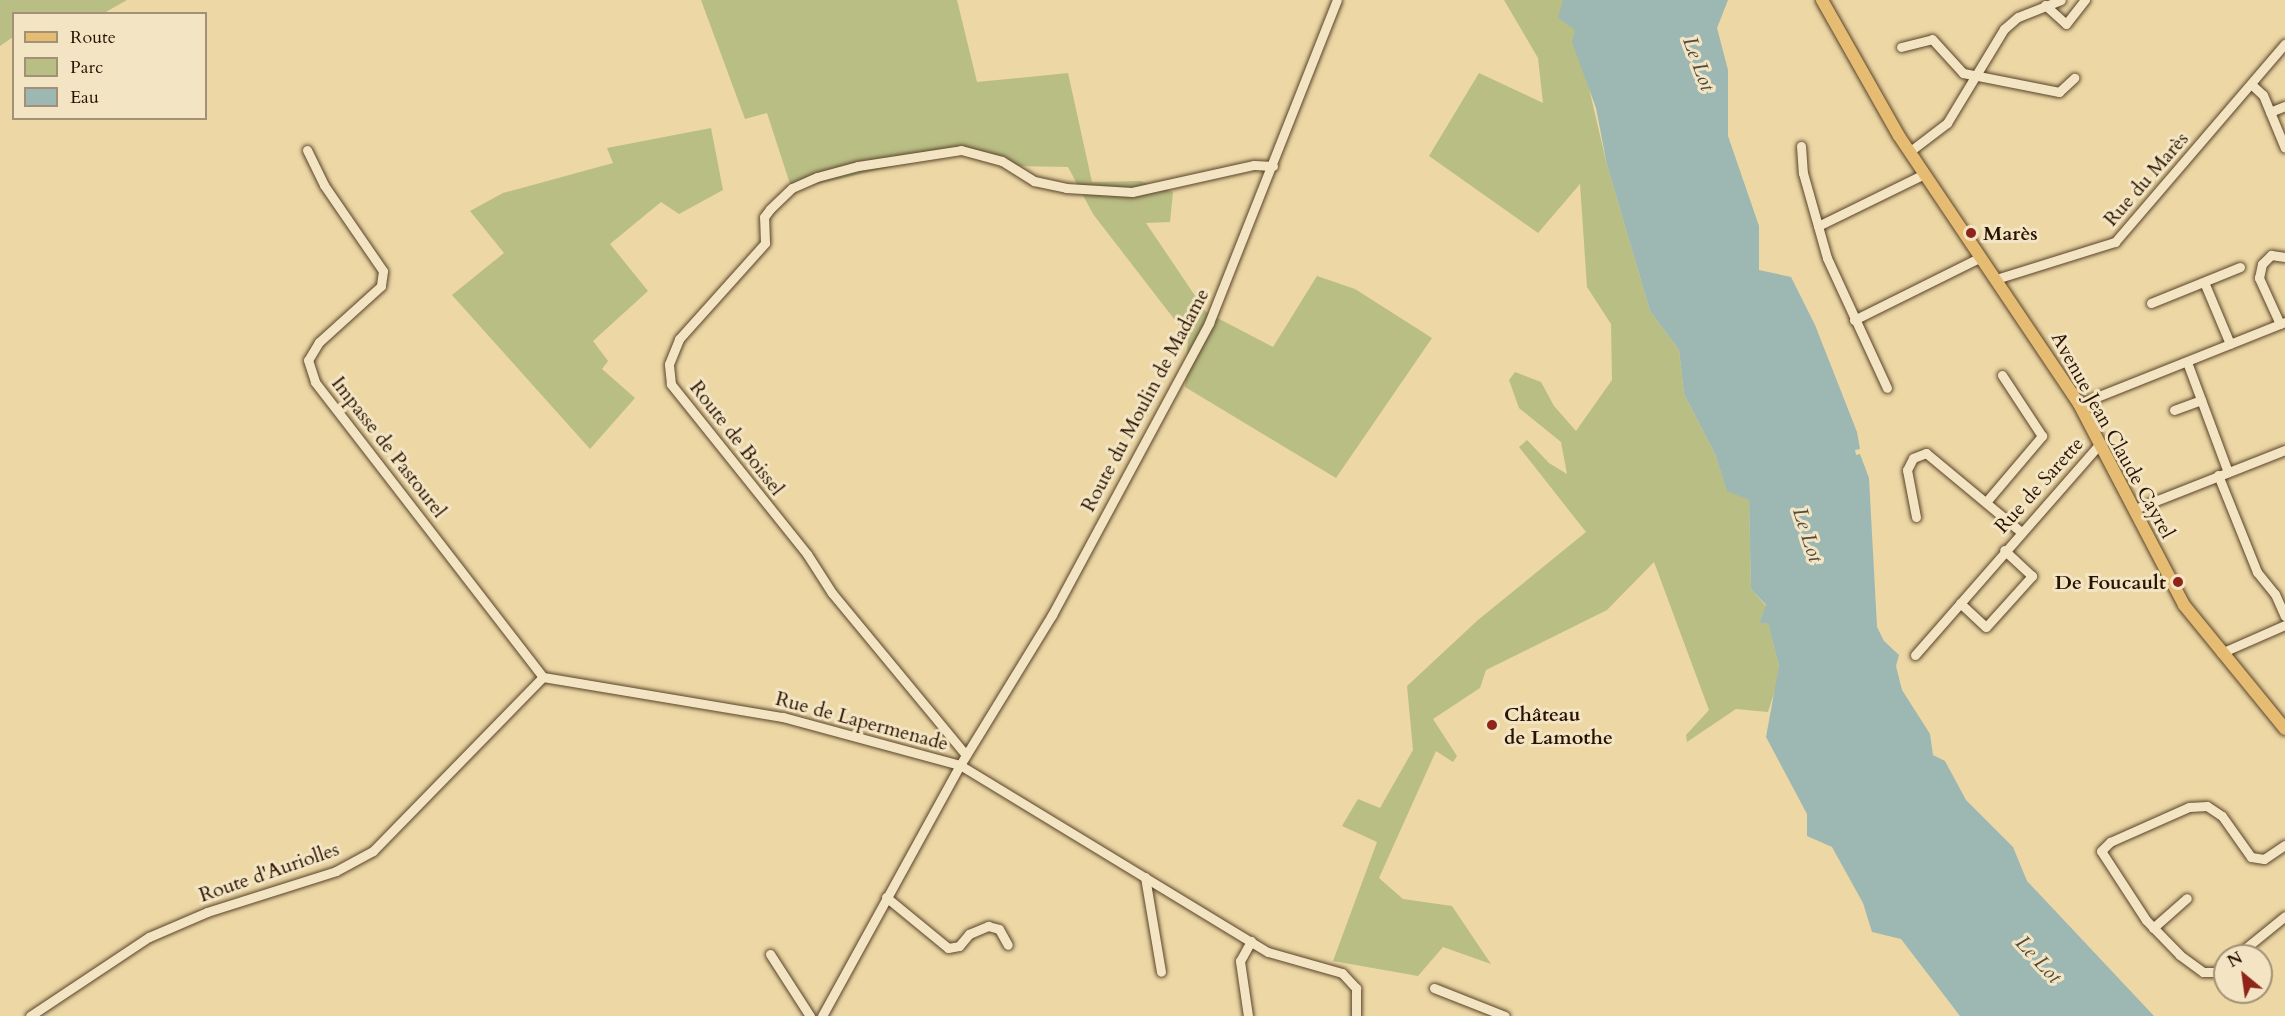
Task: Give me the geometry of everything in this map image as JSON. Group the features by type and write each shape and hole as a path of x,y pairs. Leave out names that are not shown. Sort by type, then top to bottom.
{"main road":[{"name":"Avenue Jean Claude Cayrel","path":"1822,0 1909,152 2079,404 2184,605 2285,729"}],"street":[{"name":"Route du Moulin de Madame","path":"960,765 1052,615 1209,323 1337,0"},
{"path":"1909,152 1947,123 1978,76 2004,29 2018,17 2061,0"},
{"path":"2045,5 2066,24 2085,0"},
{"path":"1901,46 1932,39 1963,73 2059,92 2074,78"},
{"name":"Rue du Marès","path":"1996,279 2115,242 2285,44"},
{"path":"2252,84 2263,95 2285,148"},
{"path":"2270,112 2285,106"},
{"path":"1801,146 1803,173 1818,226 1854,320 1887,388"},
{"name":"Impasse de Pastourel","path":"307,150 324,185 383,271 381,286 319,342 308,360 315,382 543,677"},
{"name":"Route de Boissel","path":"966,755 832,593 807,554 671,384 669,364 679,339 765,243 764,217 770,209 792,188 817,177 858,166 961,150 1002,161 1034,180 1066,188 1132,192 1254,165 1273,166"},
{"path":"1818,226 1924,174"},
{"path":"2079,404 2283,323 2259,278 2262,264 2271,255 2285,257"},
{"path":"1854,320 1981,257"},
{"path":"2151,303 2240,267"},
{"path":"2204,282 2230,344"},
{"path":"2187,362 2228,472"},
{"path":"1986,501 2042,436 2002,375"},
{"path":"2174,410 2201,400"},
{"name":"Rue de Sarette","path":"1915,654 2004,550 2100,444"},
{"path":"2135,509 2285,450"},
{"path":"1916,517 1907,470 1912,458 1926,453 1986,501 2020,532"},
{"path":"2218,475 2257,572 2275,594 2285,616"},
{"name":"Rue de Sarette","path":"1960,603 1986,627 2032,576 2004,550"},
{"path":"2221,653 2285,625"},
{"name":"Rue de Lapermenade","path":"543,677 783,717 960,765 822,1016"},
{"name":"Route d'Auriolles","path":"30,1016 149,937 207,912 336,871 373,851 543,677"},
{"path":"960,765 1268,952 1342,973 1356,988 1356,1016"},
{"path":"2213,972 2203,972 2153,928 2101,851 2110,842 2189,807 2207,806 2222,816 2251,857 2264,859 2285,845"},
{"path":"1145,877 1161,972"},
{"path":"886,897 948,948 959,946 969,934 988,926 999,929 1008,945"},
{"path":"2153,928 2187,898"},
{"path":"2251,944 2285,916"},
{"path":"1248,1016 1240,961 1251,941"},
{"path":"770,954 810,1016"},
{"path":"1434,988 1504,1016"},
{"path":"1474,1004 1476,1016"}],"green space":[{"path":"0,0 127,0 106,12 12,12 12,38 0,46"},
{"path":"701,0 957,0 977,82 1068,73 1092,182 1140,181 1173,192 1170,222 1146,223 1206,312 1273,347 1317,276 1355,289 1432,338 1336,478 1185,387 1188,337 1093,214 1068,167 1011,166 967,149 792,190 767,113 745,119"},
{"path":"1504,0 1563,0 1575,29 1607,165 1650,311 1679,350 1684,394 1715,454 1727,490 1749,500 1751,589 1766,606 1759,623 1768,622 1779,666 1778,681 1768,712 1736,709 1687,742 1686,735 1709,710 1654,562 1607,610 1486,670 1480,688 1433,719 1457,756 1453,762 1436,751 1379,878 1403,899 1452,906 1491,964 1443,947 1418,976 1333,961 1377,842 1342,826 1358,799 1380,808 1413,750 1407,686 1478,620 1586,532 1519,447 1527,440 1549,463 1567,474 1561,442 1519,408 1509,380 1515,372 1541,382 1554,406 1576,431 1612,380 1611,324 1587,287 1580,184 1538,233 1429,156 1479,73 1543,103 1538,58"},
{"path":"711,128 723,190 679,214 661,202 610,244 648,291 593,341 608,361 602,369 635,398 590,449 452,295 504,253 470,211 503,193 613,163 607,148"}],"water":[{"name":"Le Lot","path":"1563,0 1728,0 1717,28 1728,70 1728,136 1759,226 1759,270 1791,277 1815,325 1857,432 1860,449 1855,450 1856,455 1860,454 1869,478 1877,627 1884,641 1899,655 1896,666 1902,690 1930,734 1933,755 1945,761 1966,800 2013,847 2027,881 2154,1016 1960,1016 1901,939 1872,932 1863,903 1832,847 1807,836 1807,814 1766,737 1779,666 1768,623 1759,623 1766,605 1751,589 1749,500 1727,491 1715,454 1684,394 1679,350 1650,311 1607,165 1596,108 1572,42 1575,30 1558,18"}],"place":[{"name":"Marès","path":"1971,233"},
{"name":"De Foucault","path":"2178,582"},
{"name":"Château de Lamothe","path":"1492,725"}]}
